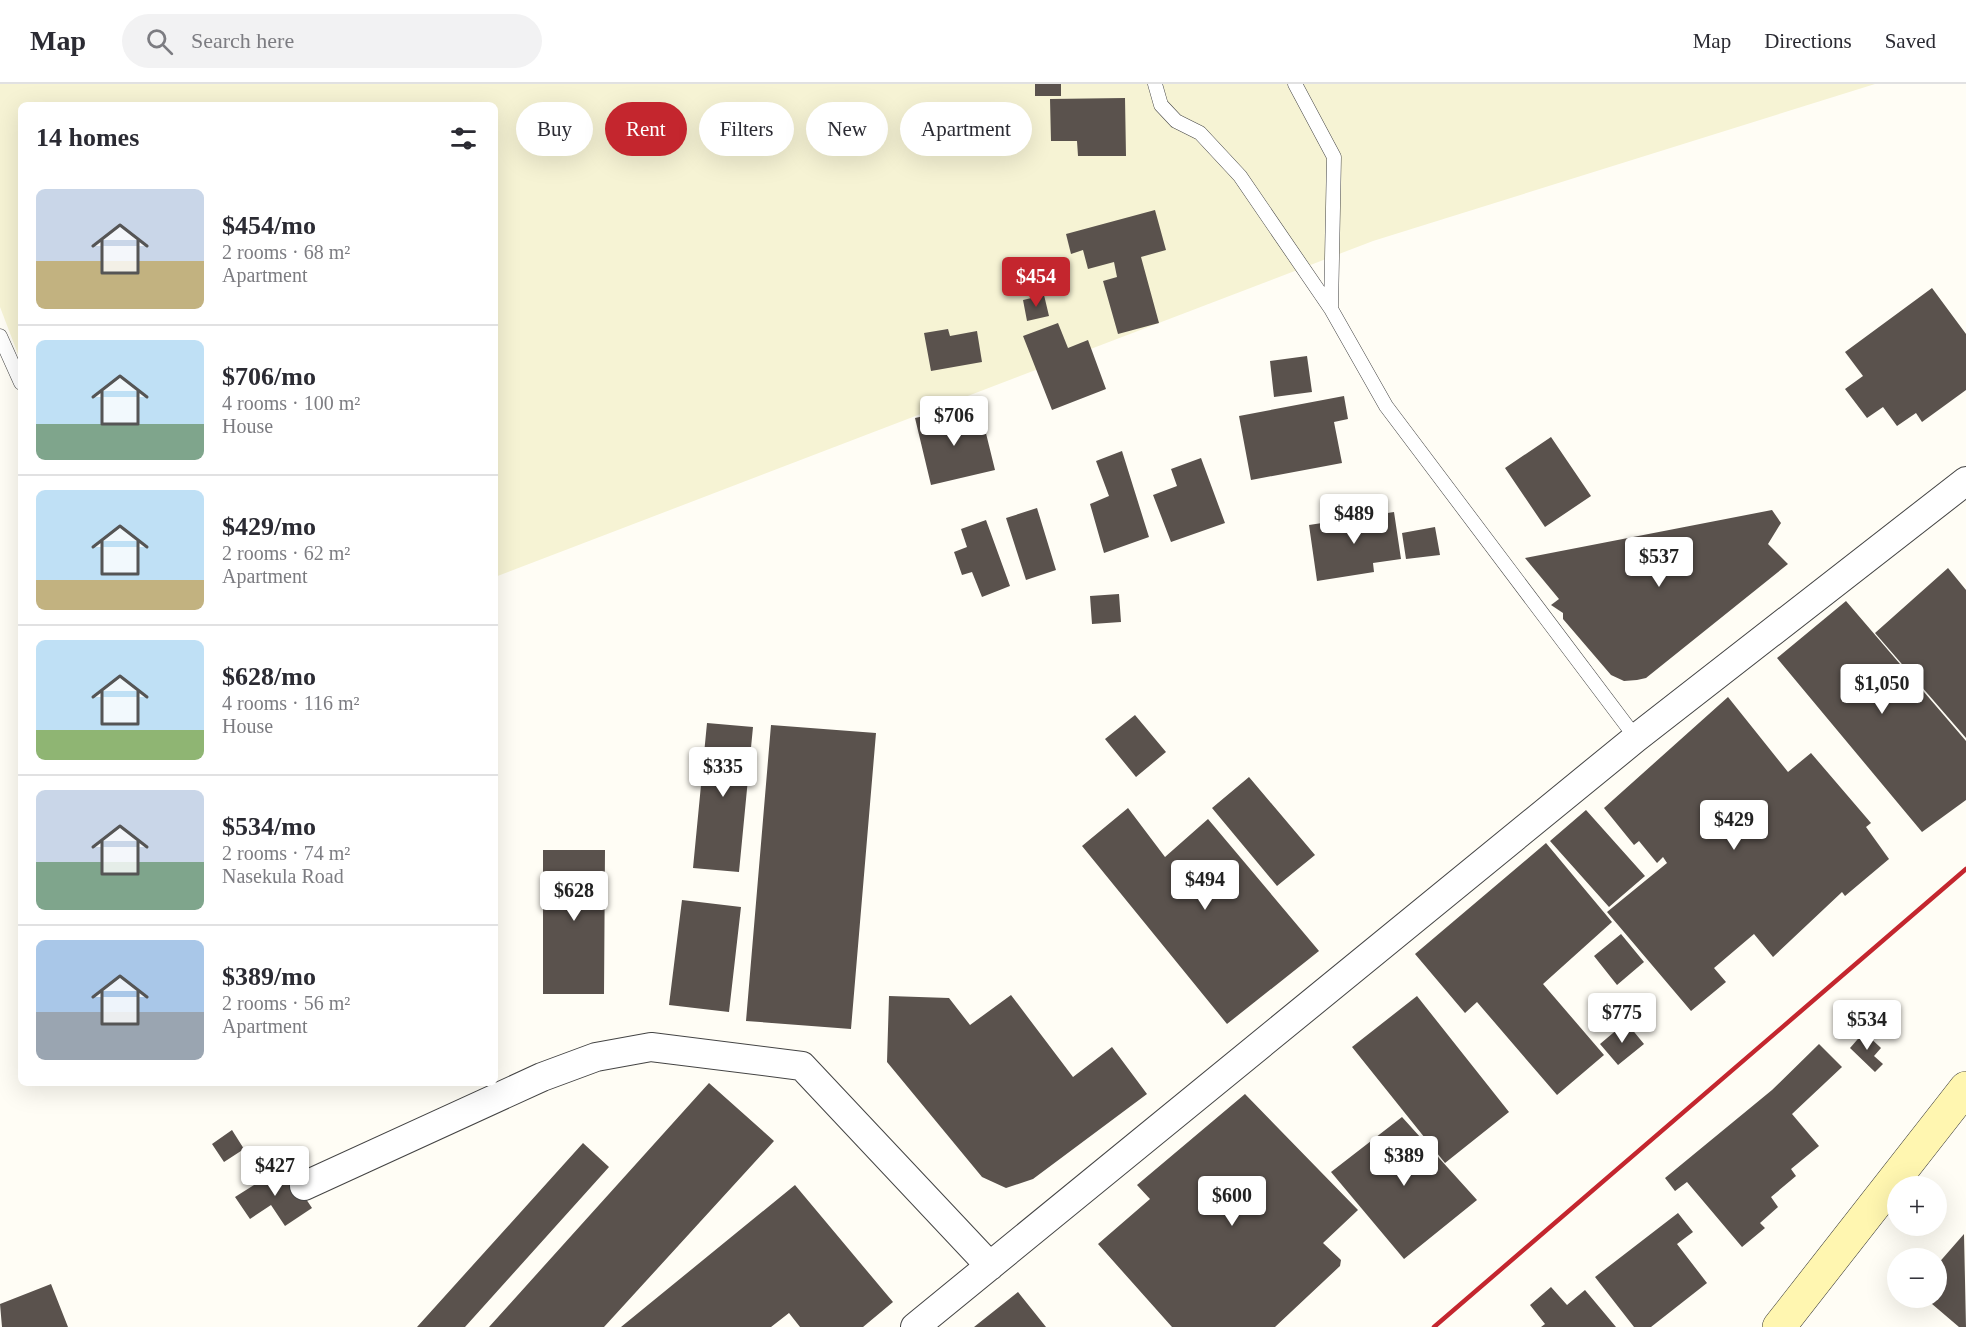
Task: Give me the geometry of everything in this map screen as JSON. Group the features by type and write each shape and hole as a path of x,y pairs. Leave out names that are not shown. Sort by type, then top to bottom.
{"main road":[{"path":"1779,1327 1966,1088"}],"street":[{"path":"915,1327 1636,738 1966,481"},
{"path":"304,1186 542,1077 596,1057 651,1047 802,1066 990,1266"}],"lane":[{"path":"1155,84 1161,105 1176,121 1200,133 1240,176 1331,309 1386,406 1636,738"},
{"path":"1296,84 1334,157 1331,309"},
{"path":"0,336 18,376"}],"shaded area":[{"path":"0,84 1875,84 1373,241 498,576 498,102 18,102 18,354 0,307"}],"building":[{"path":"1035,84 1061,84 1061,96 1035,96"},
{"path":"1125,98 1126,156 1078,156 1077,141 1051,141 1050,99"},
{"path":"1155,210 1166,250 1141,257 1159,323 1118,334 1103,281 1117,277 1114,262 1088,269 1083,250 1071,254 1066,234"},
{"path":"1932,288 1966,334 1966,390 1922,422 1916,413 1897,426 1883,407 1867,418 1845,389 1863,376 1845,352"},
{"path":"1044,295 1049,316 1027,321 1023,300"},
{"path":"1058,323 1068,348 1088,340 1106,389 1052,410 1023,336"},
{"path":"948,329 950,336 977,331 982,362 931,371 924,333"},
{"path":"1307,356 1312,392 1274,397 1270,361"},
{"path":"1344,396 1348,419 1334,422 1342,463 1251,480 1239,416"},
{"path":"956,409 960,422 982,417 995,470 931,485 915,418"},
{"path":"1551,437 1591,496 1545,527 1505,468"},
{"path":"1122,451 1149,537 1104,553 1090,504 1109,496 1096,461"},
{"path":"1201,458 1225,523 1171,542 1153,495 1177,486 1171,469"},
{"path":"1037,508 1056,570 1026,580 1006,518"},
{"path":"1772,510 1781,523 1768,544 1788,564 1646,678 1637,680 1624,681 1611,675 1563,619 1563,613 1551,605 1559,599 1525,558"},
{"path":"1394,512 1401,559 1373,563 1374,572 1317,581 1309,525"},
{"path":"986,520 1010,586 982,597 972,572 962,575 954,552 967,547 961,529"},
{"path":"1435,527 1440,555 1406,559 1402,533"},
{"path":"1948,568 1966,590 1966,738 1875,633"},
{"path":"1119,594 1121,622 1092,624 1090,596"},
{"path":"1846,601 1966,741 1966,800 1922,832 1777,658"},
{"path":"1728,697 1788,772 1811,753 1871,823 1866,827 1889,859 1845,896 1842,892 1773,957 1754,934 1714,968 1726,982 1691,1011 1607,912 1667,863 1663,857 1657,863 1639,841 1634,845 1604,808"},
{"path":"1135,715 1166,752 1136,777 1105,739"},
{"path":"707,723 753,727 739,872 693,868"},
{"path":"771,725 876,733 851,1029 746,1021"},
{"path":"1249,777 1315,855 1277,886 1212,808"},
{"path":"1128,808 1165,857 1208,819 1319,951 1227,1024 1082,846"},
{"path":"1586,810 1645,876 1609,907 1550,841"},
{"path":"1546,843 1612,922 1543,984 1604,1055 1557,1095 1477,1002 1465,1013 1415,954"},
{"path":"543,850 605,850 604,994 543,994"},
{"path":"682,900 741,907 729,1012 669,1005"},
{"path":"1621,934 1644,962 1617,985 1594,956"},
{"path":"1011,995 1073,1077 1112,1047 1147,1094 1033,1179 1006,1188 982,1177 887,1062 889,996 949,998 970,1025"},
{"path":"1417,996 1509,1112 1445,1163 1352,1047"},
{"path":"1626,1022 1644,1044 1618,1065 1600,1044"},
{"path":"1864,1032 1881,1048 1874,1056 1883,1064 1875,1072 1850,1048"},
{"path":"1819,1044 1842,1067 1792,1114 1819,1146 1791,1169 1796,1176 1771,1197 1778,1207 1760,1223 1765,1228 1742,1247 1687,1182 1675,1191 1665,1178 1772,1090"},
{"path":"709,1083 774,1141 604,1327 489,1327"},
{"path":"1245,1094 1358,1210 1323,1243 1341,1260 1340,1266 1275,1327 1172,1327 1098,1244 1150,1199 1137,1185"},
{"path":"1402,1117 1477,1200 1404,1259 1331,1172"},
{"path":"232,1130 244,1149 224,1162 212,1144"},
{"path":"583,1143 609,1167 465,1327 417,1327"},
{"path":"284,1166 312,1208 285,1226 271,1205 250,1219 235,1197"},
{"path":"795,1185 893,1302 863,1327 800,1327 789,1313 771,1327 621,1327"},
{"path":"1678,1213 1693,1232 1677,1244 1707,1283 1651,1327 1634,1327 1595,1277"},
{"path":"1964,1234 1966,1327 1959,1327 1937,1308 1947,1308 1947,1253"},
{"path":"51,1284 68,1327 2,1327 0,1304"},
{"path":"1551,1287 1567,1305 1585,1290 1616,1327 1541,1327 1545,1324 1530,1305"},
{"path":"1018,1292 1046,1327 974,1327"}],"railway":[{"path":"1434,1327 1966,869"}]}
